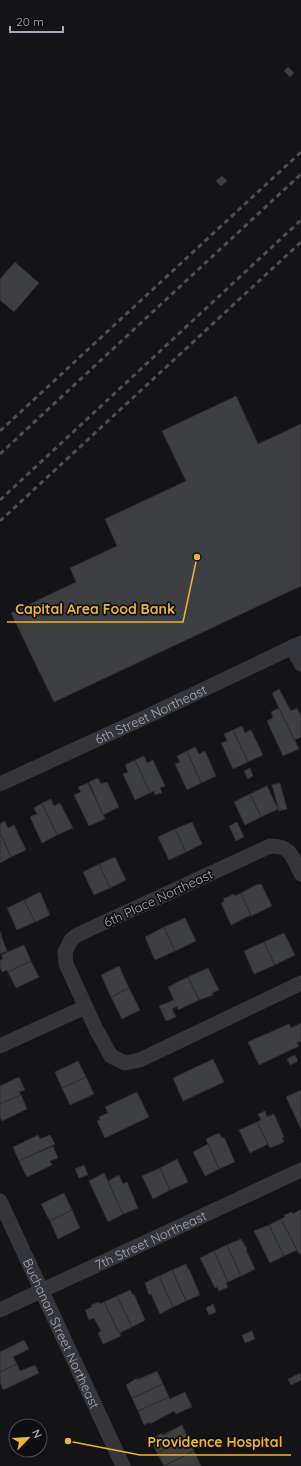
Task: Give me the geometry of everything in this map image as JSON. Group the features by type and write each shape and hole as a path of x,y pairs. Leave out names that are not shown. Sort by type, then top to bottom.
{"street":[{"path":"296,645 301,664"},
{"name":"6th Street Northeast","path":"0,784 157,712 296,645"},
{"name":"6th Place Northeast","path":"301,874 290,853 281,846 270,846 77,935 71,940 65,952 66,964 85,1007 111,1056 125,1062 140,1060 301,983"},
{"path":"0,1046 85,1007"},
{"name":"7th Street Northeast","path":"0,1310 301,1170"},
{"name":"Buchanan Street Northeast","path":"0,1201 124,1466"}],"building":[{"path":"288,67 294,73 290,77 284,71"},
{"path":"222,176 227,181 221,186 216,181"},
{"path":"15,262 39,283 14,312 0,300 0,279"},
{"path":"236,396 258,444 301,424 301,586 54,702 11,613 76,582 70,568 117,546 105,519 186,481 162,431"},
{"path":"279,689 291,711 297,708 301,716 301,737 294,740 272,693"},
{"path":"279,708 299,749 283,756 267,721 273,718 271,712"},
{"path":"242,726 245,733 251,730 263,755 248,762 233,730"},
{"path":"233,730 248,762 233,769 221,743 227,741 224,734"},
{"path":"195,747 199,754 205,751 216,776 201,783 187,751"},
{"path":"187,751 201,783 187,790 175,764 180,762 177,756"},
{"path":"144,756 147,763 153,760 165,786 160,788 162,793 155,795 154,791 150,793 135,760"},
{"path":"135,760 150,793 135,800 123,774 128,772 125,765"},
{"path":"250,768 253,776 248,779 244,771"},
{"path":"98,778 101,784 107,782 119,807 103,815 89,782"},
{"path":"88,783 105,819 89,826 74,795 81,792 78,787"},
{"path":"280,783 287,809 279,811 272,785"},
{"path":"267,786 278,809 261,817 250,794"},
{"path":"250,794 261,817 245,825 234,802"},
{"path":"51,799 54,806 60,803 73,828 57,835 42,803"},
{"path":"42,803 57,835 42,843 30,817 37,814 34,808"},
{"path":"5,821 8,828 14,825 26,850 11,857 0,833 0,824"},
{"path":"192,822 202,844 186,852 175,829"},
{"path":"237,822 244,837 236,841 229,826"},
{"path":"175,829 186,852 169,860 158,837"},
{"path":"0,833 11,857 0,863"},
{"path":"115,857 126,880 110,888 99,864"},
{"path":"99,864 110,888 94,895 83,872"},
{"path":"258,884 261,884 272,906 251,916 241,893"},
{"path":"40,892 50,915 35,922 24,900"},
{"path":"241,893 251,915 231,925 221,903 225,901 223,899 234,894 235,896"},
{"path":"24,900 35,922 17,930 7,908"},
{"path":"185,918 196,941 175,951 164,927"},
{"path":"164,927 175,951 155,960 145,937"},
{"path":"0,931 7,951 0,954"},
{"path":"284,933 295,955 275,965 264,942"},
{"path":"264,942 275,965 254,974 244,951"},
{"path":"24,945 31,961 8,972 7,970 2,972 0,960 3,959 1,955"},
{"path":"31,961 39,977 16,988 8,972"},
{"path":"119,966 129,988 111,997 101,975"},
{"path":"208,968 219,990 212,993 213,995 199,1000 188,977"},
{"path":"188,977 199,1000 178,1010 177,1006 172,1009 176,1017 166,1021 159,1006 174,1000 168,987"},
{"path":"129,988 140,1010 122,1019 111,997"},
{"path":"301,1023 301,1041 297,1043 299,1046 259,1065 248,1042 289,1024 291,1028"},
{"path":"295,1055 298,1061 290,1065 287,1059"},
{"path":"213,1059 224,1082 183,1101 173,1078"},
{"path":"78,1061 86,1077 62,1088 55,1072"},
{"path":"19,1077 25,1090 19,1092 21,1095 0,1104 0,1086"},
{"path":"86,1077 94,1094 70,1105 62,1088"},
{"path":"301,1090 301,1129 286,1097"},
{"path":"137,1092 149,1117 105,1138 97,1121 100,1120 99,1117 108,1113 105,1107"},
{"path":"21,1095 27,1109 2,1121 0,1117 0,1104"},
{"path":"265,1111 267,1117 274,1114 284,1137 282,1138 284,1142 270,1148 257,1122 261,1120 258,1114"},
{"path":"257,1122 268,1144 250,1153 239,1130"},
{"path":"219,1133 222,1138 224,1137 235,1162 219,1169 206,1139"},
{"path":"38,1135 40,1139 50,1135 55,1144 19,1161 13,1147"},
{"path":"208,1144 219,1169 205,1176 193,1152"},
{"path":"53,1146 58,1158 50,1161 52,1165 27,1177 19,1161"},
{"path":"177,1159 188,1182 170,1190 160,1168"},
{"path":"84,1165 88,1175 79,1178 75,1169"},
{"path":"160,1168 170,1190 153,1199 142,1176"},
{"path":"104,1173 123,1214 108,1222 89,1181"},
{"path":"119,1175 123,1184 127,1182 138,1208 123,1214 108,1181"},
{"path":"64,1193 72,1210 50,1221 41,1204"},
{"path":"72,1210 80,1228 58,1239 50,1221"},
{"path":"300,1210 301,1253 299,1254 281,1219 285,1217 284,1215 292,1212 293,1214"},
{"path":"281,1219 297,1250 284,1256 269,1225"},
{"path":"269,1225 284,1256 270,1263 254,1231"},
{"path":"241,1239 247,1249 246,1250 255,1269 241,1276 227,1245"},
{"path":"227,1245 241,1276 228,1282 214,1251"},
{"path":"214,1251 228,1282 226,1283 228,1287 219,1291 217,1287 215,1288 200,1258"},
{"path":"186,1264 200,1295 186,1301 172,1270"},
{"path":"172,1270 186,1301 173,1307 159,1276"},
{"path":"159,1276 173,1307 160,1314 151,1294 149,1295 145,1283"},
{"path":"130,1290 133,1295 134,1294 145,1320 132,1327 117,1296"},
{"path":"117,1296 132,1327 119,1333 104,1302"},
{"path":"99,1302 100,1304 104,1302 121,1336 103,1344 98,1333 101,1331 94,1318 89,1320 85,1310 92,1307 91,1305"},
{"path":"213,1304 216,1312 209,1315 206,1308"},
{"path":"252,1331 255,1339 245,1343 242,1335"},
{"path":"24,1340 29,1349 13,1357 17,1364 0,1372 0,1352"},
{"path":"17,1364 20,1371 35,1365 39,1373 3,1390 0,1382 0,1372"},
{"path":"157,1371 163,1384 132,1398 126,1385 137,1378 137,1380"},
{"path":"300,1373 301,1380 291,1385 288,1379"},
{"path":"163,1384 169,1397 138,1411 132,1398"},
{"path":"185,1392 192,1407 176,1414 174,1411 150,1424 150,1422 144,1425 138,1411 169,1397 170,1399"},
{"path":"182,1425 188,1438 157,1453 151,1440 162,1433 163,1435"},
{"path":"188,1438 194,1451 164,1466 157,1453"},
{"path":"194,1451 201,1466 164,1466"}],"railway":[{"path":"0,431 301,152"},
{"path":"0,454 301,174"},
{"path":"0,500 301,220"},
{"path":"0,521 301,242"}],"place":[{"name":"Capital Area Food Bank","path":"197,557"},
{"name":"Providence Hospital","path":"68,1441"}]}
